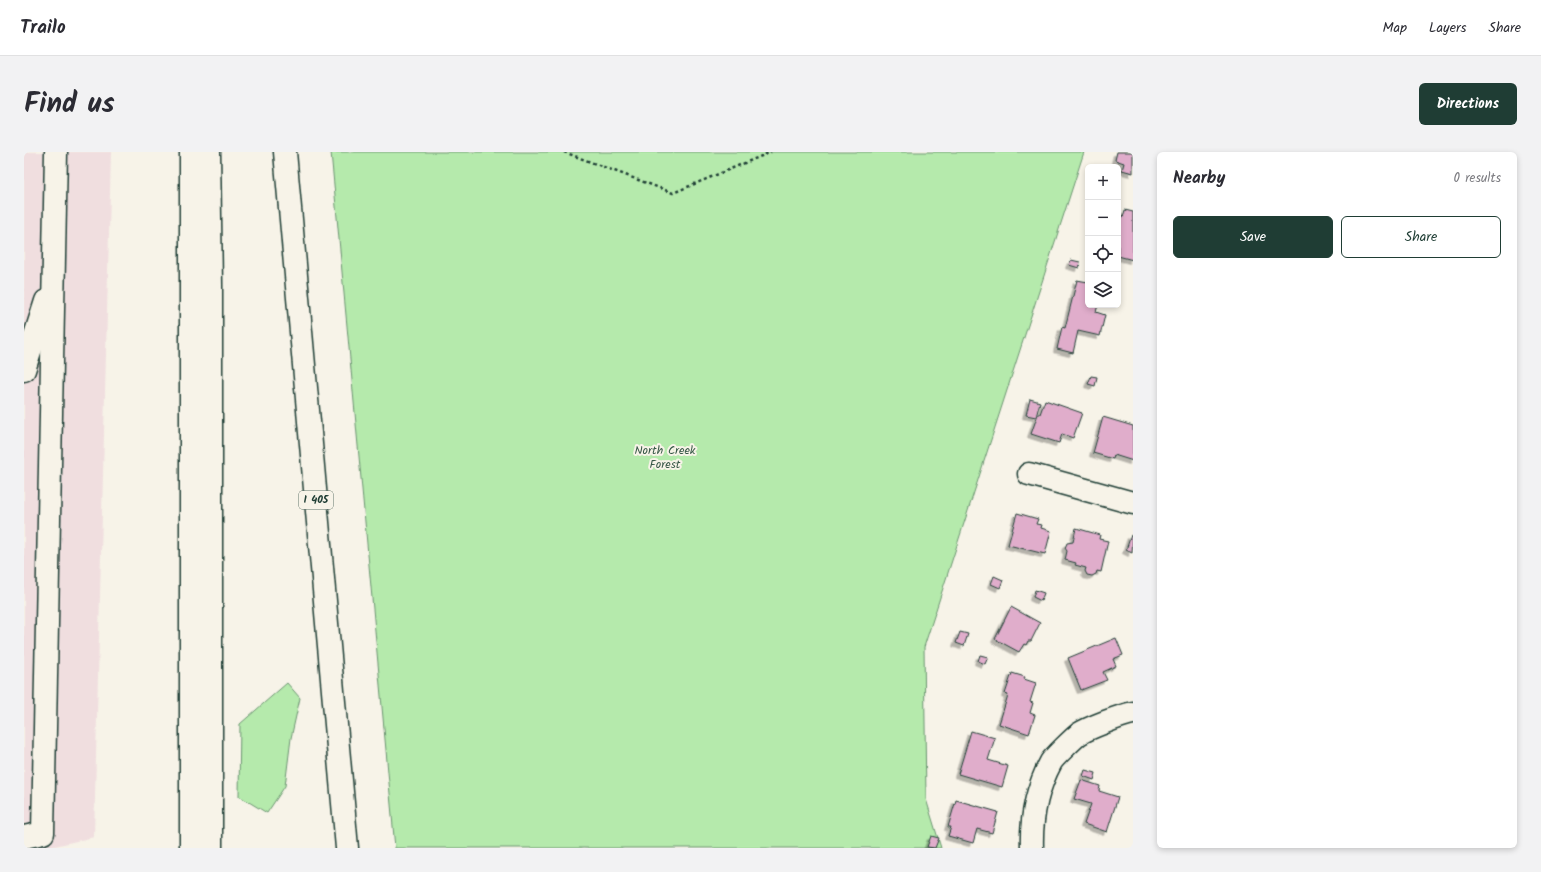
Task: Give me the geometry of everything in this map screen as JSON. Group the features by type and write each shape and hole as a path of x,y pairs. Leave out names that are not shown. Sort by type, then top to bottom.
{"main road":[{"path":"24,837 42,833 56,152"},
{"path":"191,152 191,848"},
{"path":"209,152 211,285 211,848"},
{"name":"I 405","path":"271,152 332,848"},
{"name":"I 405","path":"285,152 347,848"},
{"path":"192,287 210,260"},
{"path":"24,370 53,280"},
{"path":"1029,474 1133,503"},
{"path":"1032,848 1031,832 1038,795 1051,761 1079,734 1124,714 1133,713"}],"path":[{"path":"564,152 673,193 771,152"}],"shaded area":[{"path":"24,152 111,152 94,837 46,848 24,848"}],"green space":[{"name":"North Creek Forest","path":"331,152 1084,152 924,647 926,799 941,848 395,848"},
{"path":"287,683 300,698 291,738 285,786 267,813 239,796 240,724"}],"building":[{"path":"1117,152 1133,152 1133,173 1122,170 1124,163 1115,160"},
{"path":"1125,210 1133,212 1133,260 1121,257 1121,216 1123,217"},
{"path":"1071,260 1080,262 1079,268 1069,265"},
{"path":"1077,280 1085,281 1085,308 1097,308 1096,312 1105,315 1100,336 1078,331 1073,353 1057,349 1062,327 1065,328"},
{"path":"1091,376 1097,377 1095,386 1088,384"},
{"path":"1030,399 1040,402 1036,417 1026,415"},
{"path":"1045,400 1082,413 1073,438 1062,434 1059,443 1031,434"},
{"path":"1103,417 1133,426 1133,461 1114,455 1113,459 1093,453"},
{"path":"1017,513 1038,519 1036,524 1042,525 1041,528 1051,531 1045,554 1008,545"},
{"path":"1076,528 1100,535 1099,539 1108,541 1101,572 1097,571 1096,574 1092,576 1087,575 1085,571 1086,568 1065,560 1067,551 1065,548 1067,543 1073,542"},
{"path":"1131,535 1133,536 1132,553 1126,550"},
{"path":"994,576 1003,580 1000,588 991,584"},
{"path":"1035,590 1044,593 1041,601 1033,597"},
{"path":"1011,607 1040,623 1031,641 1028,641 1026,645 1024,644 1019,652 995,639"},
{"path":"960,632 968,634 964,646 956,643"},
{"path":"1116,638 1123,655 1113,659 1116,666 1103,672 1107,680 1081,690 1068,658"},
{"path":"980,655 988,657 985,664 978,661"},
{"path":"1012,673 1025,677 1024,679 1036,683 1030,702 1033,703 1030,713 1035,715 1029,734 999,724 1008,695 1005,694"},
{"path":"971,731 995,738 988,760 1008,766 1002,787 958,774"},
{"path":"1085,770 1096,773 1094,780 1083,776"},
{"path":"1081,780 1100,786 1099,791 1118,797 1107,832 1084,824 1091,804 1074,799"},
{"path":"956,800 998,812 992,833 977,829 973,843 948,836 951,827 948,827"},
{"path":"931,836 939,838 935,848 927,847"}]}
